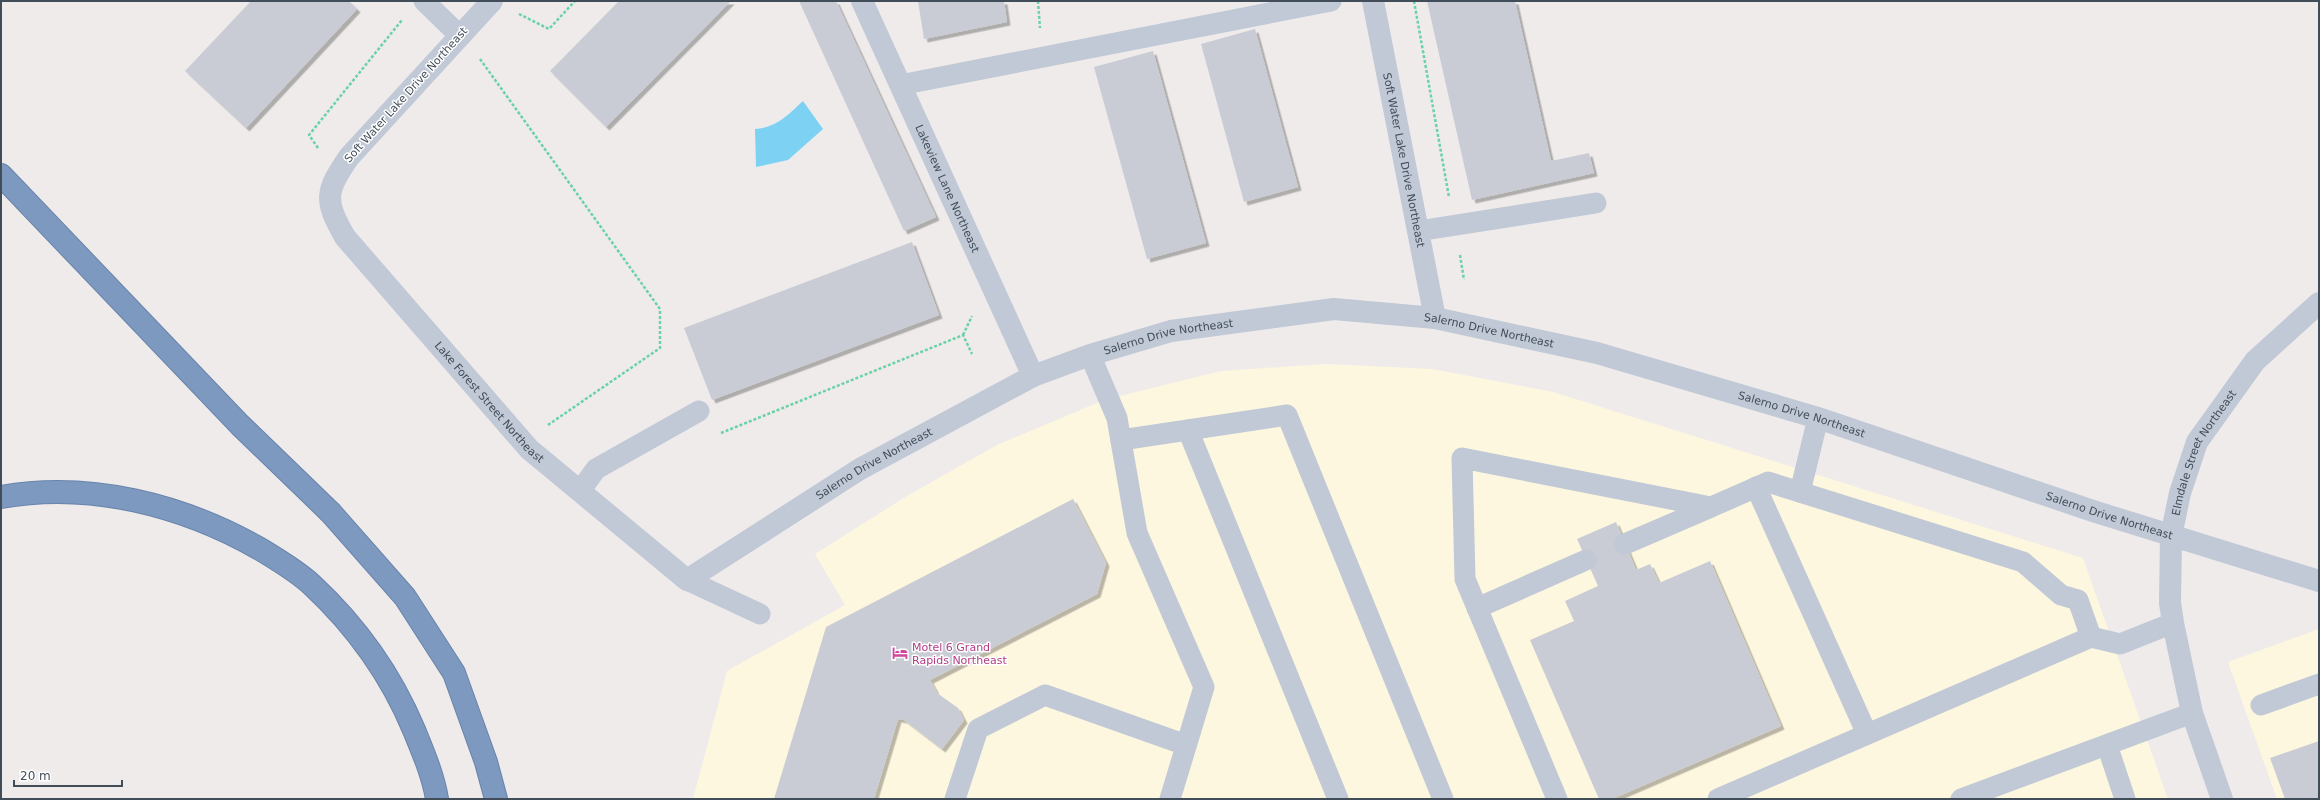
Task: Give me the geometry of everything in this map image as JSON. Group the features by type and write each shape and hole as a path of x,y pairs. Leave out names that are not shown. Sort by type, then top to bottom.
{"highway":[{"path":"1,175 240,425 331,513 405,597 454,673 486,762 496,799"},
{"path":"1,497 47,492 84,493 133,500 174,511 213,525 279,561 311,584 345,619 366,646 394,688 407,714 425,757 437,799"}],"street":[{"name":"Soft Water Lake Drive Northeast","path":"328,194 337,174 349,157 459,35 492,1"},
{"name":"Lakeview Lane Northeast","path":"862,1 1032,376"},
{"name":"Soft Water Lake Drive Northeast","path":"1373,1 1435,318"},
{"name":"Lake Forest Street Northeast","path":"328,194 333,215 345,237 529,448 687,580"},
{"name":"Elmdale Street Northeast","path":"2222,799 2192,713 2173,623 2170,603 2171,536 2180,493 2198,442 2255,361 2319,303"},
{"name":"Salerno Drive Northeast","path":"687,580 860,469 1032,376 1090,355 1172,330 1334,309 1435,318 1597,353 1818,418 2171,536 2319,581"}],"lane":[{"path":"424,1 459,35"},
{"path":"900,85 1331,1"},
{"path":"1418,231 1596,203"},
{"path":"1090,355 1117,418 1137,533 1204,687 1170,799"},
{"path":"580,491 596,469 699,411"},
{"path":"1121,440 1287,415 1443,799"},
{"path":"1800,492 1818,418"},
{"path":"1188,430 1338,799"},
{"path":"1557,799 1465,579 1462,458 1711,507"},
{"path":"1625,544 1768,482 2023,562 2061,595 2078,600 2091,637"},
{"path":"1756,487 1867,734"},
{"path":"1477,608 1586,560"},
{"path":"687,580 760,614"},
{"path":"1718,799 2091,637 2120,644 2173,623"},
{"path":"2261,705 2319,684"},
{"path":"955,799 978,729 1045,695 1186,746"},
{"path":"1961,799 2192,713"},
{"path":"2106,745 2126,799"}],"path":[{"path":"513,19 518,13 549,29 575,1"},
{"path":"1414,1 1464,280"},
{"path":"337,174 309,135 402,19"},
{"path":"483,52 478,57 660,309 660,348 544,427 550,432"},
{"path":"699,411 713,436 963,335 972,354"}],"shaded area":[{"path":"1326,364 1432,369 1553,392 2083,558 2168,799 693,799 727,671 845,605 815,554 907,496 999,444 1104,400 1221,371"},
{"path":"2319,629 2319,799 2277,799 2228,662"}],"water":[{"path":"803,101 823,129 788,160 756,167 755,129 769,126 781,120"}],"building":[{"path":"251,1 349,1 357,9 246,128 185,71"},
{"path":"619,1 731,1 606,127 550,71"},
{"path":"799,1 836,1 936,217 904,231"},
{"path":"918,1 1004,1 1007,22 924,39"},
{"path":"1427,1 1515,1 1551,161 1589,153 1594,173 1472,200"},
{"path":"1255,29 1298,187 1244,202 1201,44"},
{"path":"1153,51 1206,243 1147,259 1094,67"},
{"path":"912,242 939,315 712,400 684,328"},
{"name":"Motel 6 Grand Rapids Northeast","path":"1073,499 1106,563 1097,594 930,680 937,693 958,708 964,720 942,749 904,720 898,719 874,799 774,799 826,627"},
{"path":"1616,522 1636,570 1650,564 1659,583 1710,561 1781,726 1612,799 1599,799 1530,640 1574,621 1565,601 1598,586 1577,539"},
{"path":"2319,741 2319,799 2285,799 2270,758"}],"place":[{"name":"Motel 6 Grand Rapids Northeast","path":"900,653"}]}
